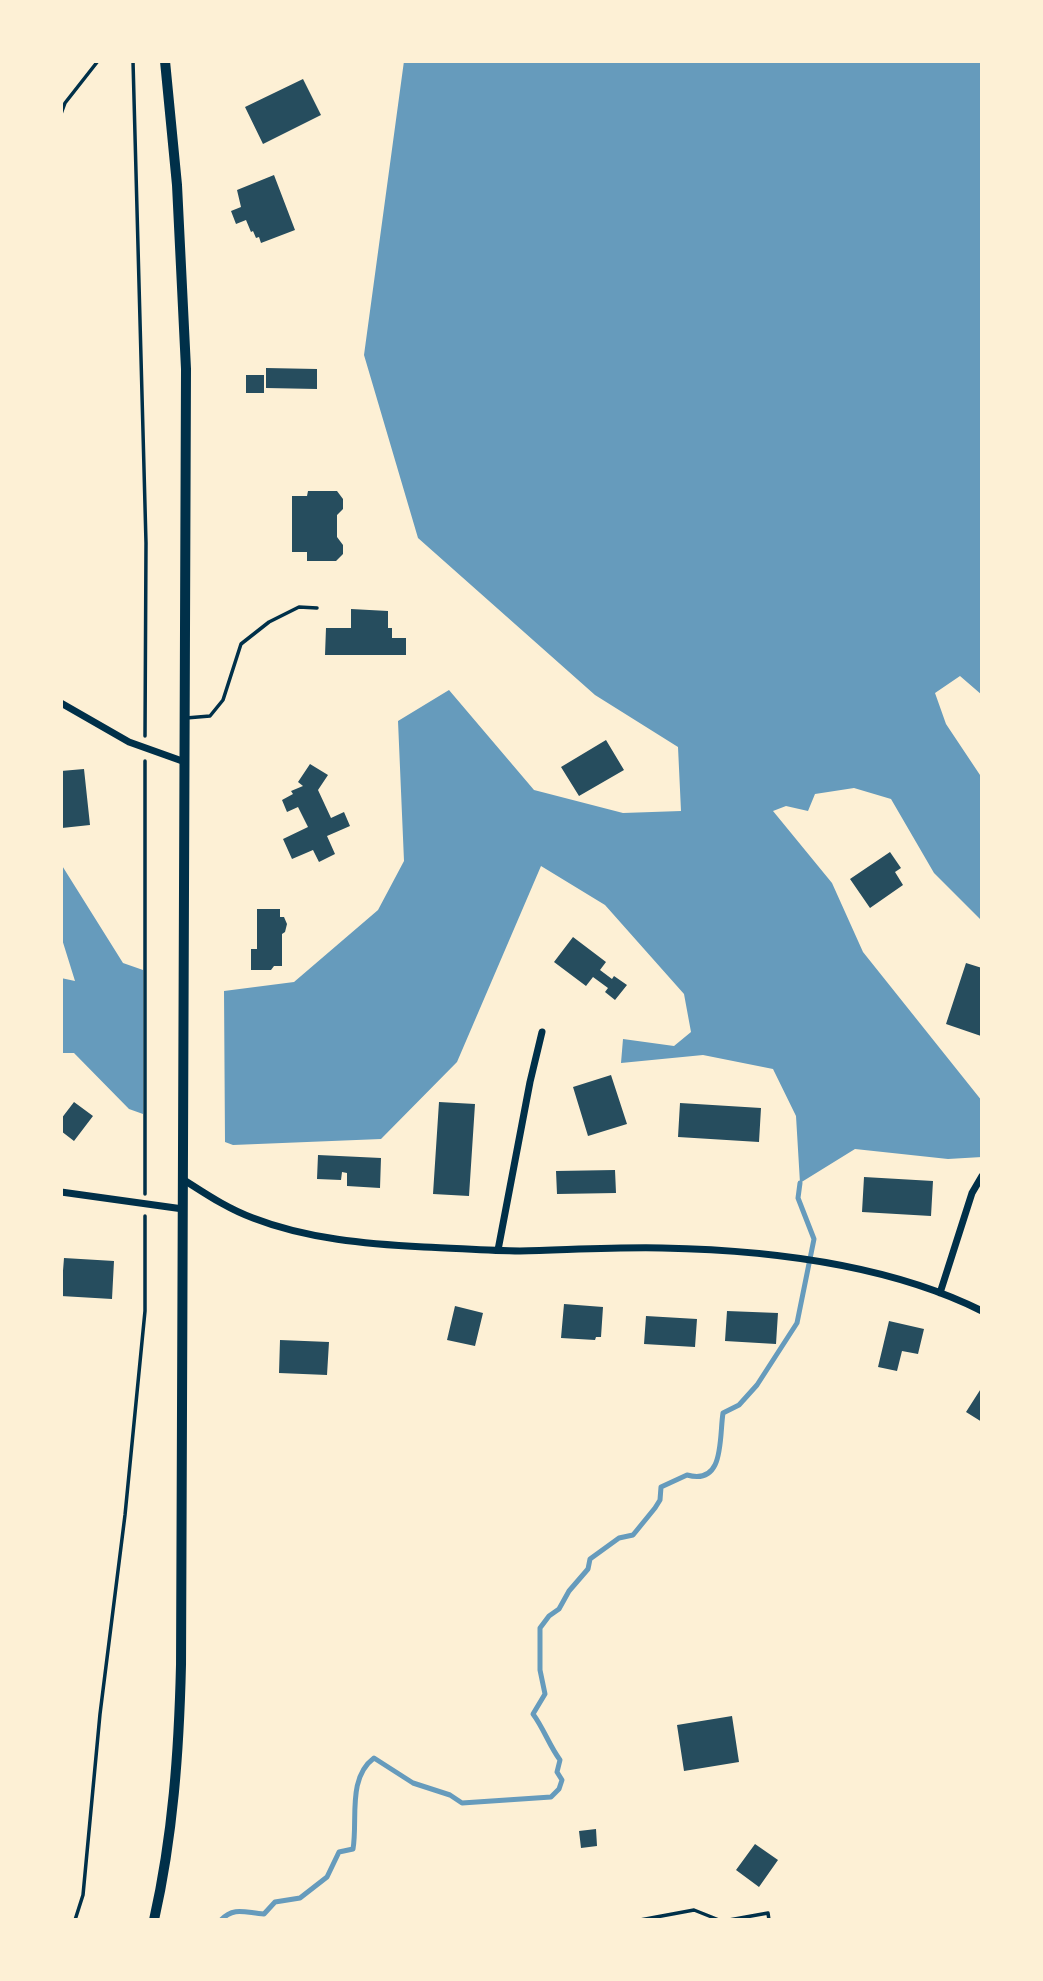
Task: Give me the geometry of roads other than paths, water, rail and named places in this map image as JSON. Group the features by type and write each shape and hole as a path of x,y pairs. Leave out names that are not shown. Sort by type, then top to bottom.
{"main road":[{"path":"155,1920 168,1843 179,1742 184,1180 184,331 177,185 165,61"}],"street":[{"path":"61,703 129,742 185,762"},
{"path":"498,1250 542,1032"},
{"path":"940,1293 979,1179"},
{"path":"184,1180 213,1199 252,1218 323,1237 396,1245 498,1250 660,1248 749,1252 887,1276 940,1293 982,1311"},
{"path":"61,1192 183,1209"}],"lane":[{"path":"184,719 210,716 223,700 241,644 269,622 299,607 317,608"},
{"path":"640,1920 694,1910 719,1920"},
{"path":"729,1920 768,1913 769,1920"}],"water":[{"path":"404,61 982,61 982,695 960,676 935,693 946,724 982,778 982,921 934,873 891,799 854,788 815,794 808,811 786,806 773,811 832,883 863,952 982,1101 982,1157 948,1159 855,1149 800,1183 796,1116 773,1069 703,1055 621,1063 623,1039 674,1046 691,1032 684,994 605,905 541,866 457,1062 381,1139 233,1145 225,1142 224,991 294,982 378,910 404,861 398,721 449,690 534,790 623,813 681,811 678,747 595,695 418,538 364,355"},
{"path":"61,864 123,963 143,970 143,1114 129,1109 74,1053 61,1053 61,978 75,981 61,936"}],"waterway":[{"path":"221,1920 236,1912 264,1914 275,1902 300,1898 327,1877 339,1852 353,1849 357,1788 366,1766 374,1758 413,1783 450,1795 462,1803 551,1797 559,1789 562,1780 557,1772 560,1760 533,1714 545,1694 540,1670 540,1628 549,1616 559,1609 569,1591 588,1569 590,1559 619,1538 633,1535 660,1500 661,1487 687,1475 699,1477 714,1467 720,1447 723,1413 739,1405 757,1385 797,1323 814,1239 798,1198 800,1183"}]}
